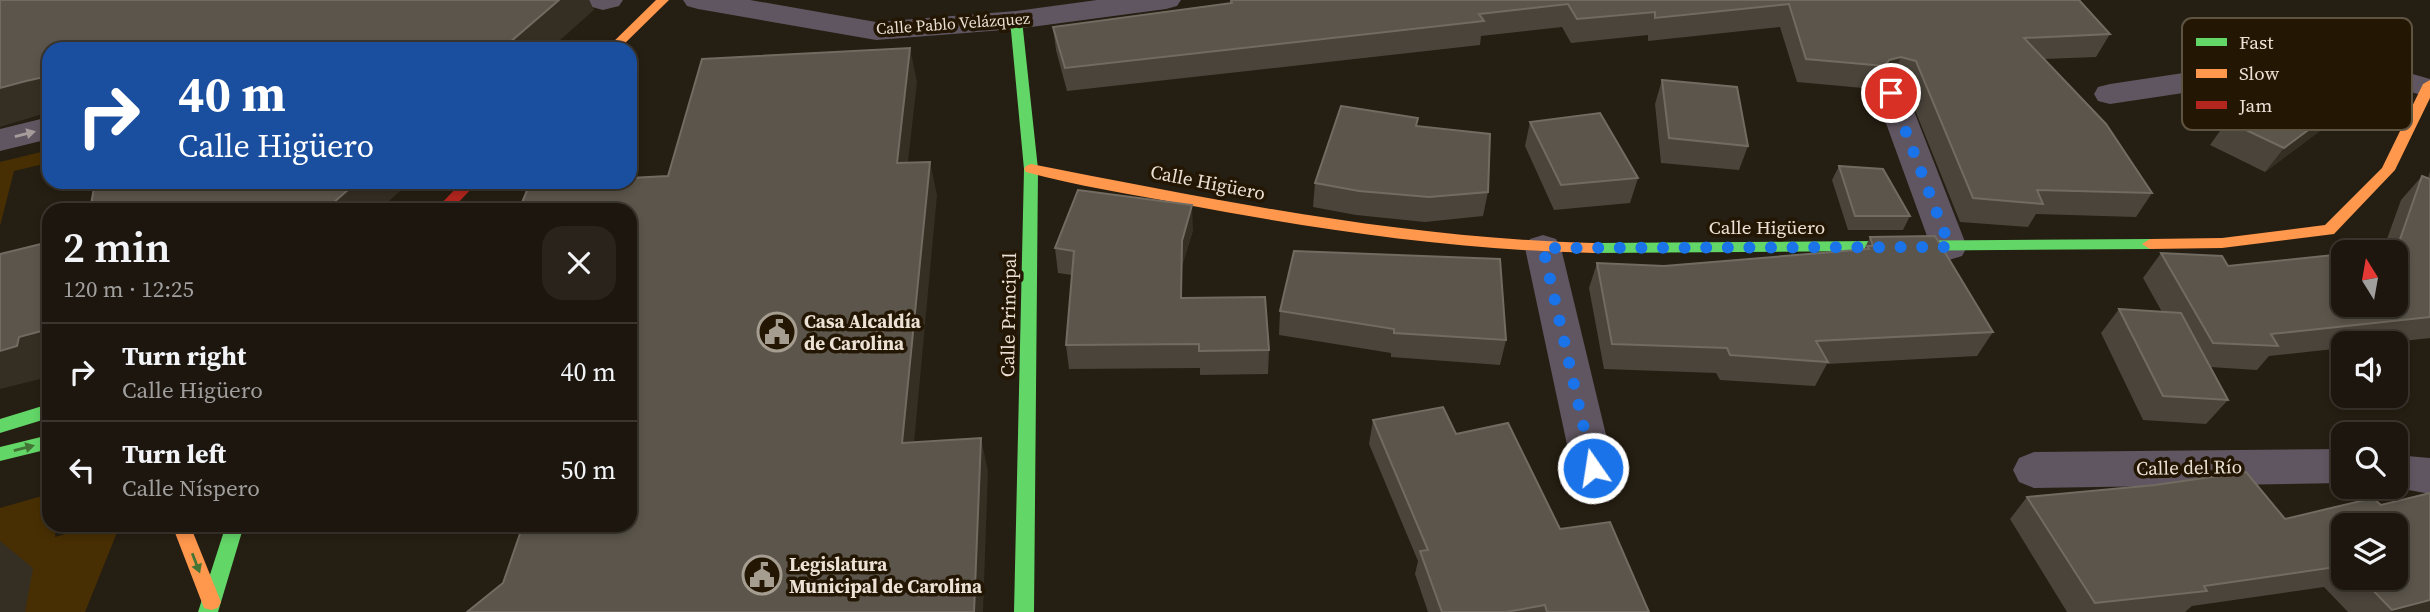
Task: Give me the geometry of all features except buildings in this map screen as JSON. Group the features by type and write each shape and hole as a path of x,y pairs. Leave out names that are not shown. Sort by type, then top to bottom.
{"street":[{"path":"619,42 663,0"},
{"name":"Calle Pablo Velázquez","path":"698,0 876,31 1016,20 1166,0"},
{"name":"Calle Principal","path":"1016,20 1031,169 1024,612"},
{"path":"2110,94 2182,83"},
{"name":"Calle Higüero","path":"2412,120 2428,86"},
{"path":"1891,93 1950,247"},
{"path":"0,139 42,130"},
{"name":"Calle Higüero","path":"1031,169 1356,231 1543,248 2222,243 2329,230 2388,170 2407,130"},
{"path":"449,203 464,189"},
{"path":"1543,248 1593,468"},
{"path":"0,426 42,413"},
{"path":"0,454 42,444"},
{"name":"Calle del Río","path":"2034,470 2331,466"},
{"path":"2408,473 2430,476"},
{"path":"183,532 210,607"},
{"path":"210,607 233,532"}],"shaded area":[{"path":"42,152 42,164 14,171 0,226 0,162"},
{"path":"42,496 42,532 55,532 55,537 72,532 117,532 85,612 0,612 0,508"}],"traffic: fast":[{"path":"1016,20 1031,169 1024,612"},
{"path":"1594,248 2150,244"},
{"path":"0,426 42,413"},
{"path":"0,454 42,444"},
{"path":"208,612 233,532"}],"traffic: slow":[{"path":"619,42 663,0"},
{"path":"2412,121 2430,84"},
{"path":"2150,244 2222,243 2329,230 2388,170 2408,130"},
{"path":"1031,169 1241,210 1381,233 1452,241 1594,248"},
{"path":"184,532 211,602"}],"traffic: jam":[{"path":"449,203 464,189"}],"place":[{"name":"Casa Alcaldía de Carolina","path":"777,332"},
{"name":"Legislatura Municipal de Carolina","path":"762,575"}],"route":[{"path":"1593,468 1543,248 1950,247 1891,93"}]}
